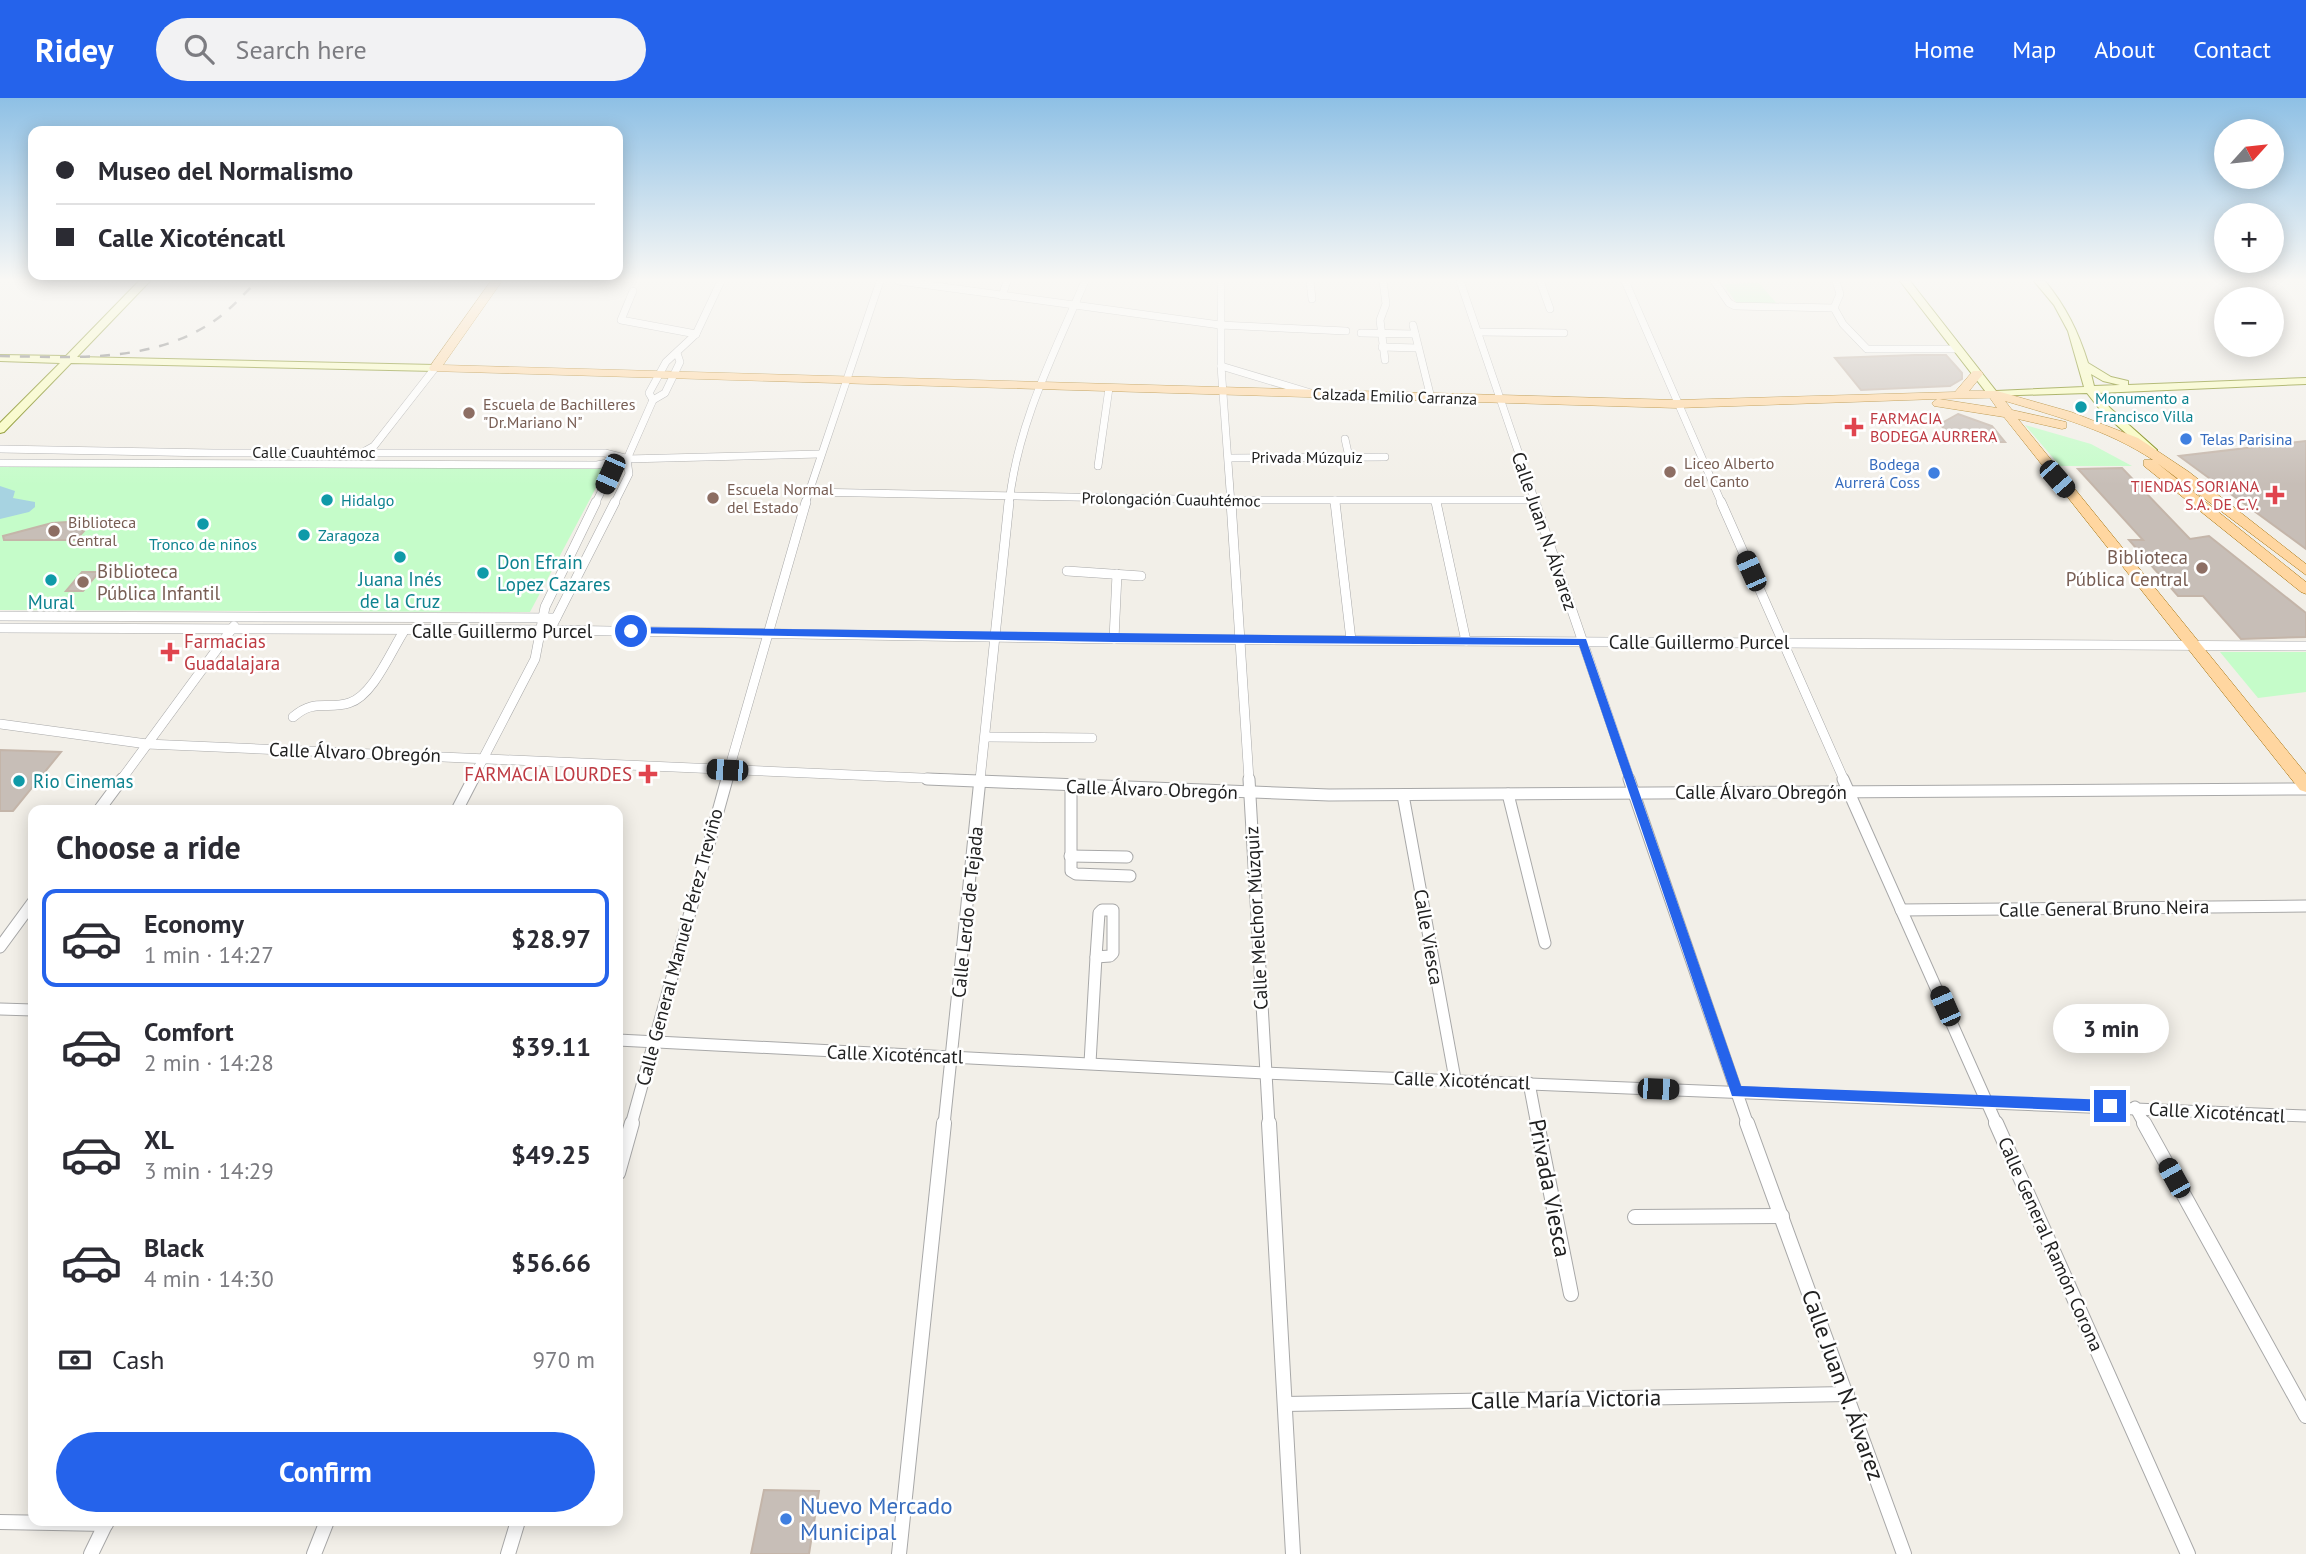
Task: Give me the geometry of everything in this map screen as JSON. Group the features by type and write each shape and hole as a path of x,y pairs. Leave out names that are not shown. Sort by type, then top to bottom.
{"main road":[{"path":"0,430 79,349"},
{"path":"435,368 449,349"},
{"path":"1958,349 2019,431 2306,788"},
{"path":"2078,349 2090,390 2106,410 2159,457"},
{"name":"Calzada Emilio Carranza","path":"0,358 660,373 848,381 1677,404 1993,394 2100,426 2159,457 2303,571"},
{"path":"2083,365 2114,381 2151,386"},
{"path":"1959,395 1977,374"},
{"path":"1993,394 2306,381"},
{"path":"1918,397 2019,431"},
{"path":"1947,405 2059,424 2120,447 2148,463 2306,589"},
{"path":"2203,508 2303,571"},
{"path":"2284,571 2303,571"}],"street":[{"path":"653,400 649,393 666,362 681,349"},
{"name":"Calle General Manuel Pérez Treviño","path":"623,1155 766,632 820,454 858,349"},
{"name":"Calle Lerdo de Tejada","path":"899,1554 1010,496 1025,428 1039,386 1056,349"},
{"name":"Calle Melchor Múzquiz","path":"1221,349 1241,640 1293,1554"},
{"path":"1382,349 1385,360"},
{"path":"1418,349 1431,398"},
{"name":"Calle Juan N. Álvarez","path":"1484,349 1737,1092 1904,1554"},
{"name":"Calle General Ramón Corona","path":"1654,349 2188,1554"},
{"path":"1868,349 1958,349"},
{"path":"545,630 542,618 545,607 610,474 627,459 653,400 665,393 676,374 680,362 677,353"},
{"path":"1221,366 1311,393"},
{"path":"370,464 375,449 435,368"},
{"path":"1098,466 1109,388"},
{"path":"1345,439 1349,457"},
{"name":"Calle Cuauhtémoc","path":"0,449 213,453 364,452"},
{"path":"352,464 364,452 375,449"},
{"name":"Calle Cuauhtémoc","path":"375,449 605,453 627,459"},
{"name":"Calle Cuauhtémoc","path":"0,463 597,465 627,459 820,454"},
{"name":"Privada Múzquiz","path":"1230,458 1385,457"},
{"path":"460,805 535,659 545,630 556,618 629,474 627,459"},
{"name":"Prolongación Cuauhtémoc","path":"808,492 1232,500 1534,500"},
{"path":"1335,500 1351,640"},
{"path":"1436,500 1466,641"},
{"path":"1068,571 1141,576"},
{"path":"1114,639 1117,574"},
{"name":"Calle Guillermo Purcel","path":"0,616 556,618"},
{"path":"53,629 64,617"},
{"path":"163,630 174,617"},
{"path":"103,805 240,618"},
{"name":"Calle Guillermo Purcel","path":"0,628 766,632 1241,640 2306,646"},
{"path":"293,717 310,704 342,704 360,698 404,631"},
{"name":"Calle Álvaro Obregón","path":"0,724 147,744 1248,793 1403,795 2306,788"},
{"path":"986,737 1092,738"},
{"path":"1071,786 1070,869 1076,874 1130,876"},
{"path":"1508,794 1545,943"},
{"name":"Calle Viesca","path":"1403,795 1455,1079"},
{"path":"1070,856 1127,857"},
{"name":"Calle General Bruno Neira","path":"1901,910 2306,906"},
{"path":"0,947 28,909"},
{"path":"1090,1063 1097,957"},
{"path":"0,1009 28,1010"},
{"name":"Calle Xicoténcatl","path":"623,1040 1265,1073 2306,1116"},
{"name":"Privada Viesca","path":"1529,1083 1571,1294"},
{"path":"2135,1107 2306,1416"},
{"path":"1635,1217 1782,1216"},
{"name":"Calle María Victoria","path":"1285,1404 1847,1394"},
{"path":"0,1522 28,1522"},
{"path":"91,1554 105,1526"},
{"path":"314,1554 325,1526"},
{"path":"508,1554 516,1526"}],"green space":[{"path":"2025,425 2091,444 2132,466 2060,466"},
{"path":"0,464 607,467 530,612 0,610"},
{"path":"2220,652 2306,652 2306,692 2258,698"}],"water":[{"path":"0,486 15,491 13,498 35,502 35,507 29,512 0,519"}],"building":[{"path":"1946,355 1962,373 1962,379 1950,386 1861,390 1835,358"},
{"path":"1958,414 1992,426 2005,442 1964,442 1961,437 1951,437 1940,424"},
{"path":"2306,441 2306,549 2179,456"},
{"name":"Biblioteca Pública Central","path":"2122,468 2190,539 2209,536 2306,613 2306,637 2241,639 2203,596 2178,596 2129,540 2143,540 2078,469"},
{"name":"Biblioteca Central","path":"67,522 84,531 76,540 4,540 3,536 52,523"},
{"name":"Biblioteca Pública Infantil","path":"82,572 99,572 83,591 66,591"},
{"name":"Rio Cinemas","path":"0,750 61,752 13,811 0,811"},
{"name":"Nuevo Mercado Municipal","path":"764,1490 819,1491 809,1554 751,1554"}],"railway":[{"path":"0,356 83,357 147,349"}],"place":[{"name":"Monumento a Francisco Villa","path":"2081,407"},
{"name":"Escuela de Bachilleres \"Dr.Mariano N\"","path":"469,413"},
{"name":"FARMACIA BODEGA AURRERA","path":"1854,427"},
{"name":"Telas Parisina","path":"2186,439"},
{"name":"Liceo Alberto del Canto","path":"1670,472"},
{"name":"Bodega Aurrerá Coss","path":"1934,473"},
{"name":"TIENDAS SORIANA S.A. DE C.V.","path":"2275,495"},
{"name":"Escuela Normal del Estado","path":"713,498"},
{"name":"Hidalgo","path":"327,500"},
{"name":"Tronco de niños","path":"203,524"},
{"name":"Biblioteca Central","path":"54,531"},
{"name":"Zaragoza","path":"304,535"},
{"name":"Juana Inés de la Cruz","path":"400,557"},
{"name":"Biblioteca Pública Central","path":"2202,568"},
{"name":"Don Efrain Lopez Cazares","path":"483,573"},
{"name":"Mural","path":"51,580"},
{"name":"Biblioteca Pública Infantil","path":"83,582"},
{"name":"Farmacias Guadalajara","path":"170,652"},
{"name":"FARMACIA LOURDES","path":"648,774"},
{"name":"Rio Cinemas","path":"19,781"},
{"name":"Nuevo Mercado Municipal","path":"786,1519"}],"route":[{"path":"631,631 1114,639 1583,642 1737,1092 2110,1106"}]}
